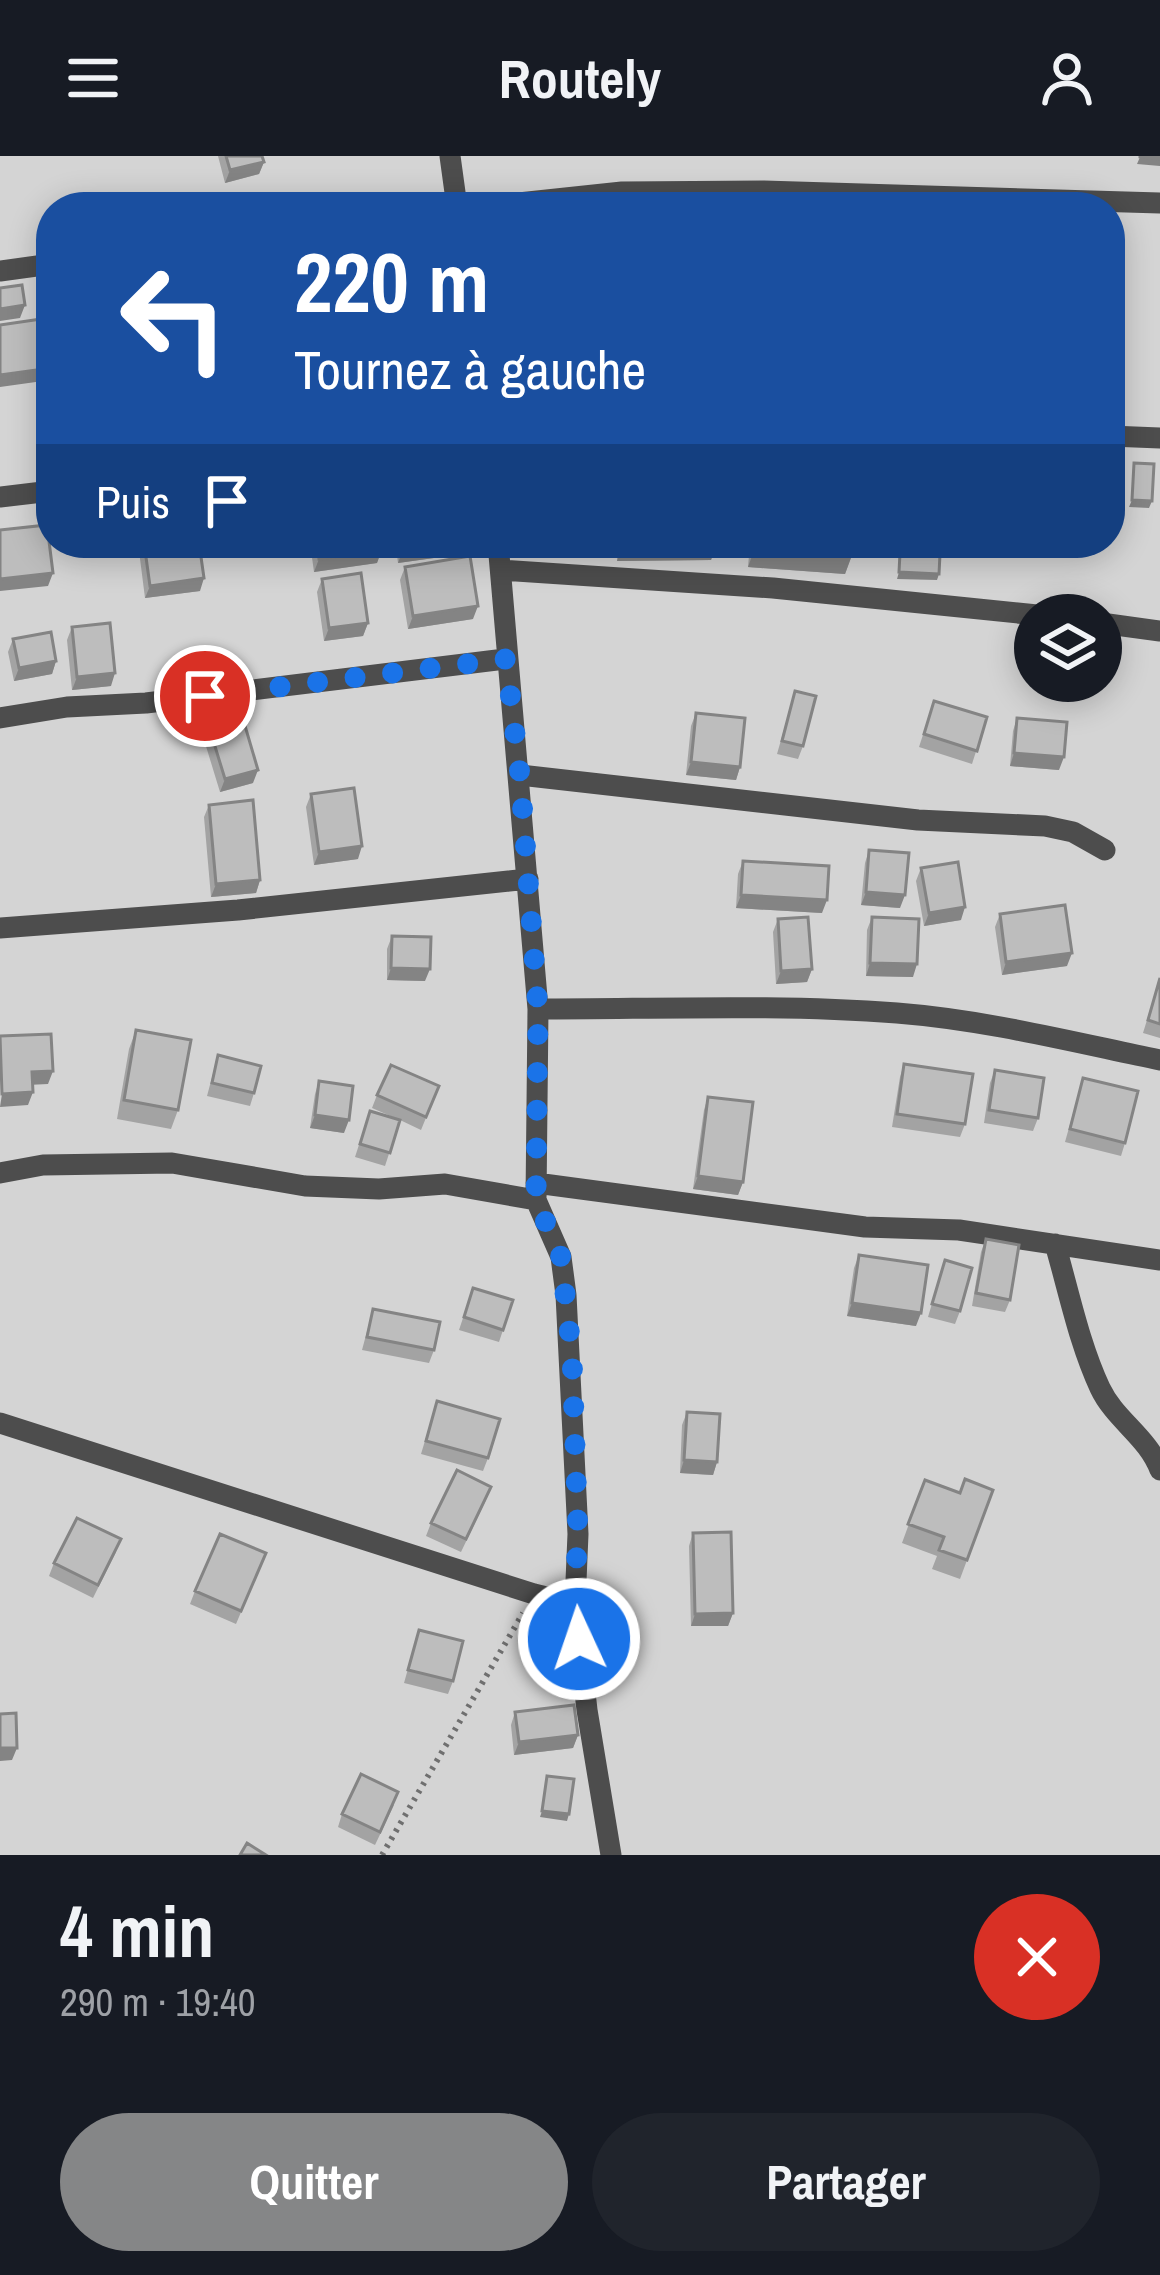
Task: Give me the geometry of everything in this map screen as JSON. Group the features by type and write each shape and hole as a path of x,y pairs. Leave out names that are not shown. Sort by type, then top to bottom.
{"street":[{"path":"450,156 455,192"},
{"path":"622,192 775,192"},
{"path":"1125,202 1160,203"},
{"path":"0,271 36,266"},
{"path":"1125,437 1160,438"},
{"path":"0,497 36,492"},
{"path":"500,558 538,1009 536,1191 561,1257 566,1295 578,1534 574,1604 611,1855"},
{"path":"501,570 773,588 1014,613"},
{"path":"1122,626 1160,631"},
{"path":"0,718 506,659"},
{"path":"520,775 918,820 1045,826 1073,832 1106,850"},
{"path":"0,928 238,910 528,879"},
{"path":"538,1009 801,1008 900,1013 982,1023 1160,1060"},
{"path":"0,1173 43,1165 172,1163 304,1186 379,1189 445,1184 865,1227 959,1230 1160,1260"},
{"path":"1055,1244 1100,1387 1114,1412 1142,1439 1160,1471"},
{"path":"0,1423 574,1604"}],"path":[{"path":"382,1855 534,1594"}],"shaded area":[{"path":"0,156 1160,156 1160,1855 0,1855"}],"building":[{"path":"226,156 262,156 264,162 230,170"},
{"path":"22,285 25,305 0,309 0,288"},
{"path":"36,320 36,370 0,375 0,325"},
{"path":"1134,463 1154,464 1152,501 1132,500"},
{"path":"36,526 36,558 51,558 53,573 0,579 0,530"},
{"path":"146,558 201,558 204,578 150,586"},
{"path":"470,558 478,606 413,616 405,567"},
{"path":"900,558 940,558 939,574 899,572"},
{"path":"361,573 368,623 329,628 322,579"},
{"path":"110,623 115,673 77,677 72,627"},
{"path":"51,632 56,661 19,668 13,639"},
{"path":"795,691 816,696 803,746 782,741"},
{"path":"934,701 987,717 977,751 924,734"},
{"path":"696,713 745,718 740,767 691,762"},
{"path":"1017,718 1067,722 1064,757 1014,753"},
{"path":"243,719 258,770 225,779 210,730"},
{"path":"354,788 362,846 319,852 311,794"},
{"path":"253,800 260,880 216,884 209,805"},
{"path":"869,850 909,853 905,895 866,892"},
{"path":"743,861 829,866 827,900 741,895"},
{"path":"958,862 965,907 929,913 921,868"},
{"path":"1065,905 1072,953 1006,962 1000,914"},
{"path":"808,917 812,969 781,971 778,919"},
{"path":"872,917 919,919 917,964 870,963"},
{"path":"392,936 431,937 430,969 391,968"},
{"path":"1160,978 1160,1024 1148,1020"},
{"path":"136,1030 191,1040 178,1110 124,1100"},
{"path":"51,1034 53,1071 32,1072 33,1092 2,1094 0,1036"},
{"path":"218,1055 261,1066 254,1093 212,1083"},
{"path":"904,1064 973,1074 965,1124 897,1114"},
{"path":"391,1065 439,1086 426,1117 377,1095"},
{"path":"995,1070 1044,1078 1038,1118 989,1110"},
{"path":"1083,1078 1138,1091 1125,1143 1070,1129"},
{"path":"319,1081 353,1086 349,1120 315,1115"},
{"path":"708,1097 753,1102 743,1182 698,1176"},
{"path":"370,1111 400,1120 390,1153 360,1144"},
{"path":"986,1239 1019,1245 1010,1300 976,1293"},
{"path":"859,1255 928,1265 921,1313 852,1303"},
{"path":"945,1260 972,1268 960,1311 932,1304"},
{"path":"473,1288 513,1300 503,1330 464,1317"},
{"path":"373,1309 440,1322 434,1350 367,1337"},
{"path":"437,1401 500,1419 488,1458 426,1441"},
{"path":"687,1412 720,1414 717,1462 684,1460"},
{"path":"457,1470 491,1487 466,1539 431,1523"},
{"path":"965,1479 993,1490 967,1560 939,1550 944,1537 908,1524 925,1480 960,1493"},
{"path":"77,1518 121,1539 98,1585 54,1563"},
{"path":"731,1532 733,1613 695,1614 693,1533"},
{"path":"220,1534 266,1553 241,1611 195,1591"},
{"path":"419,1630 463,1641 453,1681 408,1670"},
{"path":"574,1705 578,1735 519,1742 515,1712"},
{"path":"16,1713 17,1748 0,1748 0,1714"},
{"path":"361,1774 398,1792 380,1832 342,1814"},
{"path":"547,1776 574,1779 569,1814 542,1811"},
{"path":"247,1843 266,1855 240,1855"}],"route":[{"path":"205,696 506,659 538,1009 536,1200 561,1257 572,1356 578,1534 574,1604 579,1639"}]}
